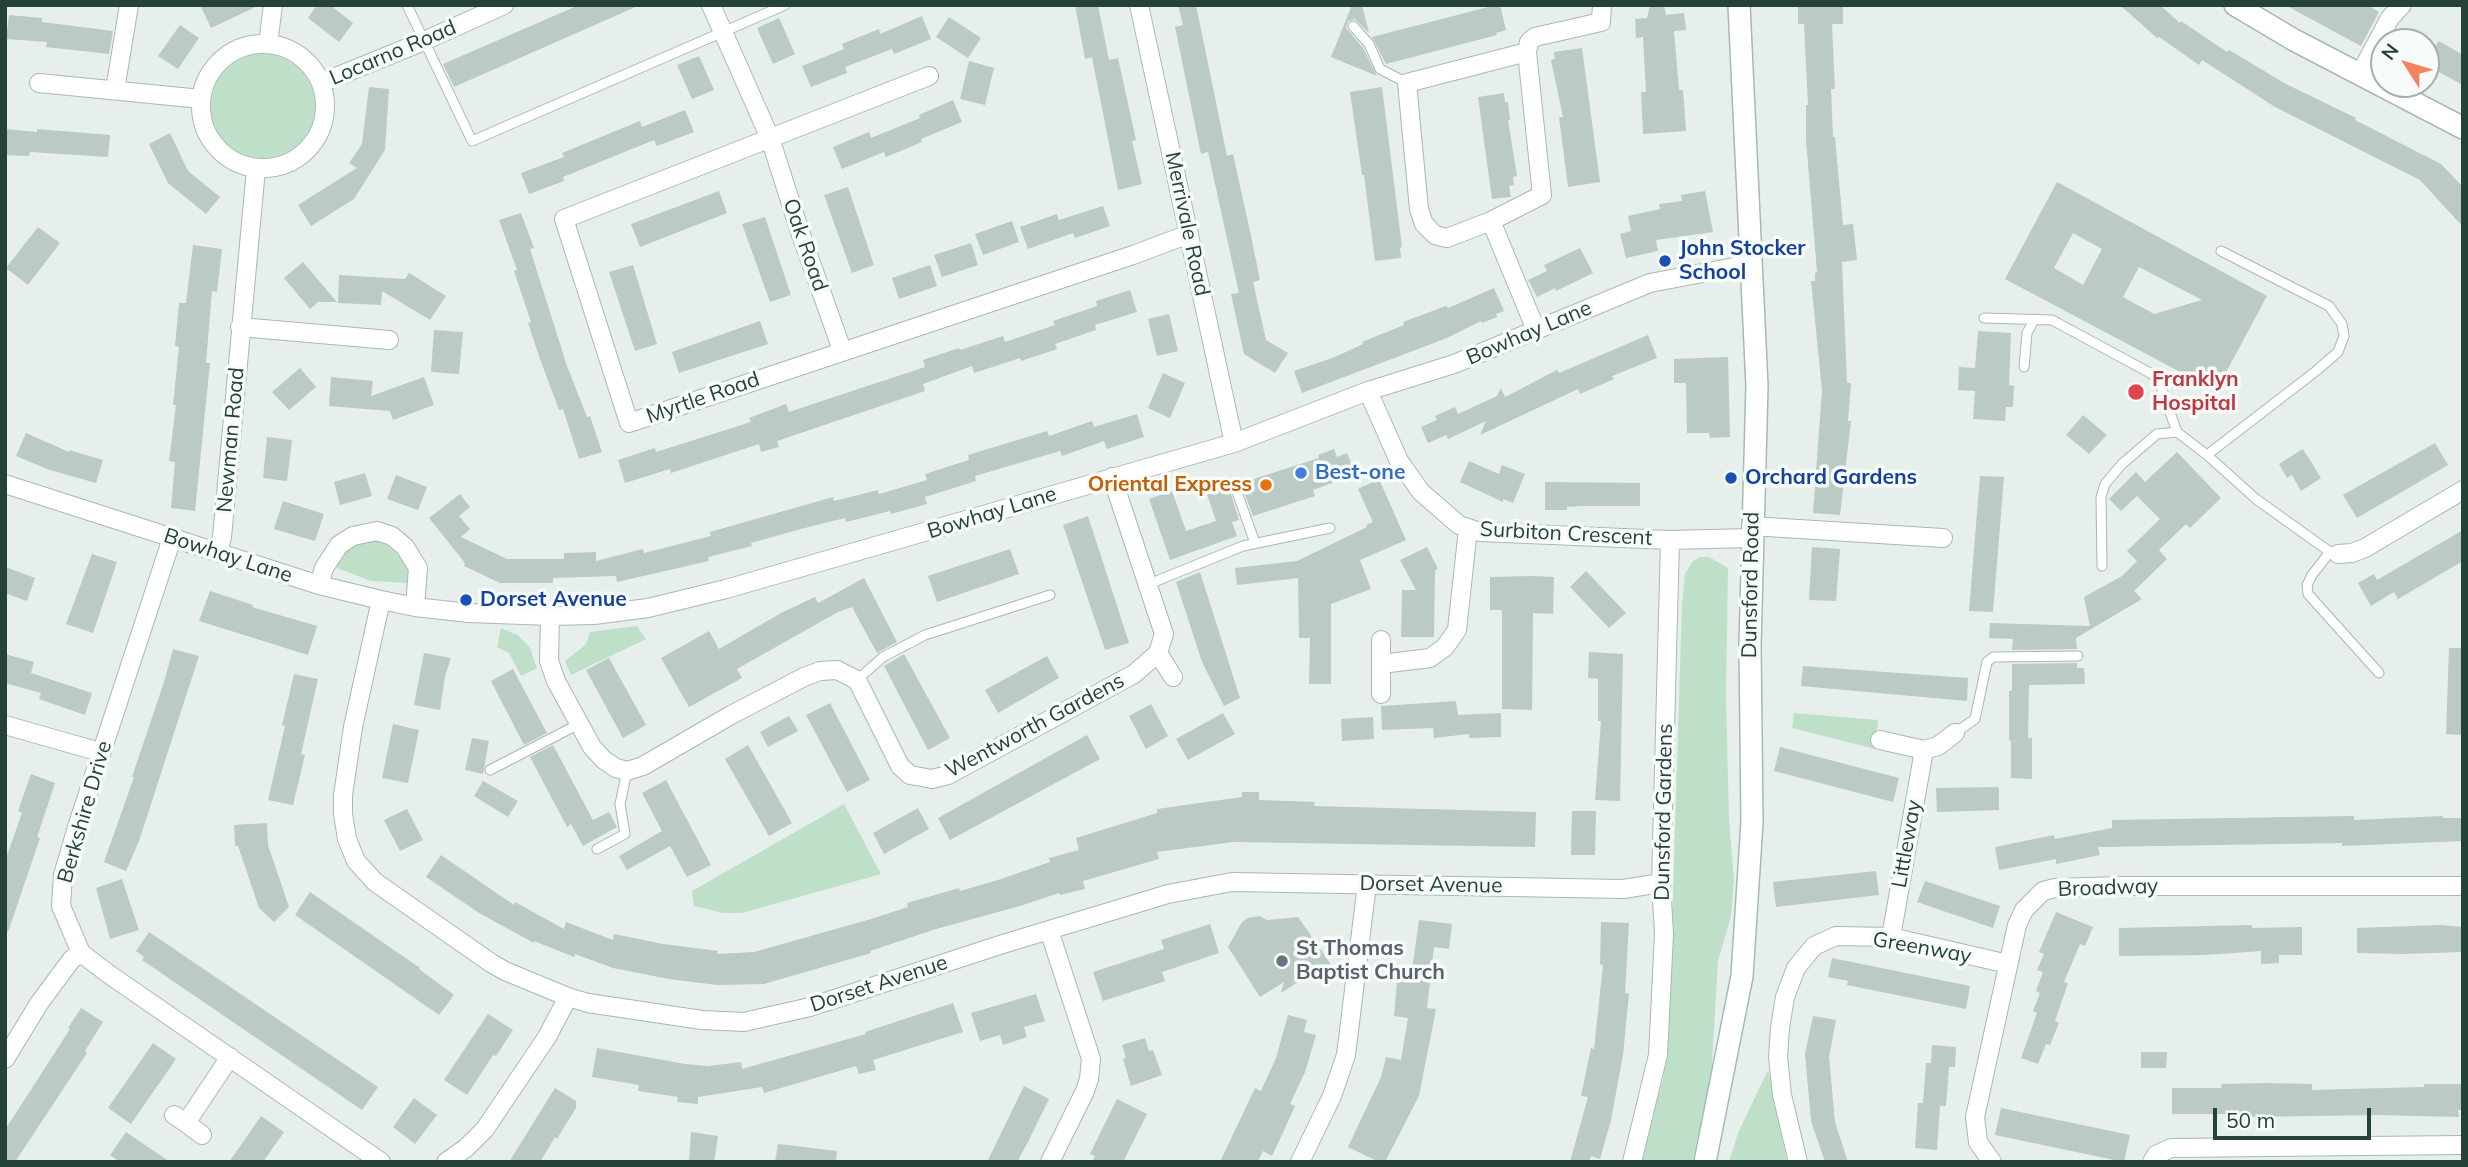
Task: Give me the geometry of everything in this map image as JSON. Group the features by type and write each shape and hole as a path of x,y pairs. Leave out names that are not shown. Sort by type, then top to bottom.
{"main road":[{"name":"Dunsford Road","path":"1705,1162 1742,976 1752,821 1751,532 1757,386 1739,5"},
{"path":"2235,5 2257,11 2360,74 2463,128"}],"street":[{"path":"115,90 129,5"},
{"path":"268,44 273,5"},
{"name":"Locarno Road","path":"321,83 504,5"},
{"name":"Oak Road","path":"711,5 771,138 842,350"},
{"name":"Merrivale Road","path":"1139,5 1234,443"},
{"path":"1527,52 1407,83 1419,209 1424,224 1435,235 1447,238 1491,221 1542,195 1527,52 1529,42 1535,37 1601,22 1602,5"},
{"path":"2360,74 2390,18 2402,5"},
{"path":"268,44 285,48 300,56 312,68 321,83 325,101 324,119 306,151 291,162 274,168 256,169 237,163 220,153 208,137 202,119 201,99 210,74 229,54 241,48 268,44"},
{"path":"771,138 929,76"},
{"path":"39,83 201,99"},
{"name":"Myrtle Road","path":"771,138 564,219 629,423 1133,255 1189,233"},
{"name":"Newman Road","path":"218,552 222,537 256,169"},
{"path":"1491,221 1536,330"},
{"name":"Bowhay Lane","path":"5,484 319,585 381,600 469,613 594,615 648,608 880,546 1234,443 1368,391 1454,364 1650,283 1750,264"},
{"path":"240,327 388,341"},
{"name":"Surbiton Crescent","path":"1368,391 1399,461 1421,492 1459,525 1491,533 1670,540"},
{"path":"1112,477 1164,634 1158,653 1172,677"},
{"path":"2334,553 2352,553 2365,548 2463,490"},
{"path":"1381,664 1430,658 1444,648 1457,630 1468,529"},
{"name":"Bowhay Lane","path":"319,585 324,568 339,545 353,536 377,531 391,536 405,547 418,568 415,607"},
{"path":"1670,540 1751,532 1943,538"},
{"name":"Berkshire Drive","path":"81,953 61,906 63,874 100,752 172,538"},
{"name":"Dunsford Gardens","path":"1632,1162 1658,1055 1664,934 1661,883 1670,540"},
{"name":"Dorset Avenue","path":"381,600 352,727 343,796 344,827 350,849 375,882 505,971 568,997 601,1005 702,1020 744,1022 810,1007 1049,930 1207,885 1258,881 1623,889 1661,883"},
{"path":"550,616 549,661 556,681 592,747 604,760 627,771 643,766 804,677 820,671 837,670 857,680"},
{"path":"1381,640 1381,694"},
{"name":"Wentworth Gardens","path":"857,680 900,766 910,775 932,779 948,775 1134,674 1158,653"},
{"path":"5,725 100,752"},
{"path":"1880,740 1924,750 1938,746 1955,733"},
{"name":"Littleway","path":"1891,937 1924,750"},
{"path":"1300,1162 1332,1096 1346,1055 1367,884"},
{"name":"Broadway","path":"1992,1162 1978,1142 1975,1117 2017,925 2024,910 2043,891 2055,888 2120,886 2463,886"},
{"path":"1049,930 1091,1059 1085,1091 1050,1162"},
{"name":"Greenway","path":"1798,1162 1782,1095 1778,1057 1785,997 1796,968 1814,946 1836,936 1891,937 2008,964"},
{"path":"5,1059 40,1002 72,959 81,953 381,1162"},
{"path":"446,1162 466,1148 485,1129 547,1037 568,997"},
{"path":"202,1135 180,1119 230,1057"},
{"path":"2152,1162 2156,1155 2171,1148 2332,1154 2463,1145"}],"lane":[{"path":"407,5 472,141 785,5"},
{"path":"1353,26 1369,44 1380,69 1407,83"},
{"path":"2207,455 2338,352 2344,336 2342,324 2329,306 2221,251"},
{"path":"1984,318 2052,320 2152,374 2161,387 2177,432 2256,499 2334,553 2312,575 2308,594 2379,673"},
{"path":"2024,367 2027,333 2034,320"},
{"path":"2102,566 2101,497 2105,484 2122,464 2157,434 2177,432"},
{"path":"1237,492 1255,543"},
{"path":"1149,584 1255,543 1329,528"},
{"path":"857,680 883,657 925,635 1050,595"},
{"path":"1955,733 1975,719 1987,662 1993,657 2078,656"},
{"path":"490,770 579,724"},
{"path":"597,849 625,834 620,804 627,771"}],"green space":[{"path":"263,54 283,58 300,69 311,86 315,106 311,126 300,143 283,154 263,158 243,154 226,143 215,126 211,106 215,86 226,69 243,58"},
{"path":"375,541 385,544 404,560 410,570 410,580 406,583 371,581 337,568 337,561 345,551 355,544"},
{"path":"1699,557 1709,557 1728,568 1726,696 1729,819 1734,881 1731,916 1718,961 1711,1080 1692,1162 1640,1162 1664,1075 1672,926 1682,604 1685,574 1692,562"},
{"path":"637,626 646,639 571,675 565,661 586,644 590,632"},
{"path":"501,628 518,635 530,648 537,668 521,676 509,653 497,647"},
{"path":"1794,713 1878,720 1875,749 1792,728"},
{"path":"844,804 881,874 742,913 723,913 694,906 692,891"},
{"path":"1768,1070 1787,1162 1729,1162 1738,1133"}],"building":[{"path":"200,5 260,5 211,28"},
{"path":"317,5 330,5 353,23 339,42 308,18"},
{"path":"579,5 640,5 454,87 443,64"},
{"path":"1075,5 1098,5 1109,60 1118,58 1136,140 1132,141 1142,184 1118,190 1092,57 1085,59"},
{"path":"1178,5 1196,5 1227,156 1233,154 1251,236 1260,280 1253,282 1266,340 1288,353 1275,373 1244,354 1231,294 1239,293 1208,152 1201,154 1175,27 1183,25"},
{"path":"1352,5 1362,5 1369,33 1355,19 1348,21 1346,28 1363,48 1377,76 1331,57"},
{"path":"1500,5 1506,30 1496,33 1497,35 1386,64 1372,37"},
{"path":"1650,5 1664,5 1666,15 1684,13 1686,30 1674,31 1686,131 1643,134 1641,92 1646,92 1643,37 1636,38 1635,19 1647,18"},
{"path":"1798,5 1843,5 1843,24 1832,24 1835,89 1831,89 1833,137 1843,225 1853,224 1857,260 1842,262 1847,383 1851,383 1848,421 1851,421 1840,515 1813,513 1822,390 1811,281 1815,281 1817,272 1806,140 1808,105 1804,24 1798,24"},
{"path":"2120,5 2160,5 2180,23 2181,21 2227,52 2229,50 2286,84 2441,164 2463,187 2463,227 2420,180 2275,107 2202,60 2199,65 2157,38"},
{"path":"2285,5 2367,5 2379,12 2361,46"},
{"path":"9,15 113,31 109,54 46,47 47,42 6,39"},
{"path":"922,16 931,39 894,54 892,49 845,67 847,73 811,87 802,66 844,49 842,44 879,29 880,34"},
{"path":"949,17 981,38 968,58 936,37"},
{"path":"779,18 795,54 773,64 757,28"},
{"path":"180,25 199,38 178,69 158,56"},
{"path":"2440,42 2463,55 2463,85 2440,73"},
{"path":"1582,48 1600,182 1568,187 1559,117 1563,117 1551,60 1555,59 1554,52"},
{"path":"699,56 714,90 692,99 677,65"},
{"path":"969,61 994,68 985,105 960,99"},
{"path":"369,87 389,89 385,150 354,199 311,226 298,205 357,168 349,163 362,144"},
{"path":"1382,87 1402,247 1401,258 1375,261 1350,92"},
{"path":"1504,93 1505,102 1508,102 1508,120 1517,176 1513,177 1514,185 1509,186 1511,197 1492,199 1478,97"},
{"path":"953,100 962,122 886,157 884,152 842,169 833,147 869,132 871,138 920,118 919,115"},
{"path":"685,110 694,132 657,146 654,140 563,177 564,181 529,194 521,173 564,157 562,153 640,121 642,127"},
{"path":"5,129 110,135 108,157 30,152 29,156 5,155"},
{"path":"170,133 188,171 220,197 206,214 168,183 149,144"},
{"path":"2057,182 2267,296 2216,391 2005,279","holes":["2073,233 2102,249 2083,285 2054,268","2139,267 2202,300 2154,314 2123,297"]},
{"path":"848,187 874,265 852,273 824,195"},
{"path":"719,191 727,213 640,247 631,224"},
{"path":"1705,191 1713,232 1656,240 1658,251 1626,258 1620,234 1631,231 1628,216 1660,209 1659,204 1682,201 1681,195"},
{"path":"1103,206 1110,226 1075,238 1073,233 1028,249 1020,227 1057,214 1059,220"},
{"path":"521,213 534,248 530,249 567,366 587,417 590,416 602,452 579,459 563,409 559,410 540,359 514,271 517,270 499,220"},
{"path":"765,217 791,295 770,302 742,224"},
{"path":"1012,221 1019,242 983,255 975,234"},
{"path":"38,227 60,243 28,285 6,268"},
{"path":"971,243 978,265 942,277 934,255"},
{"path":"193,245 222,249 217,292 212,291 206,363 210,363 195,511 171,508 175,462 169,461 176,405 173,405 179,347 175,346 179,303 186,303"},
{"path":"1580,248 1593,273 1537,297 1528,280 1547,271 1544,265"},
{"path":"303,262 337,302 318,302 310,309 284,278"},
{"path":"633,265 657,344 635,351 609,272"},
{"path":"930,265 937,286 899,299 892,278"},
{"path":"409,273 446,296 430,320 382,291 381,305 338,303 339,275 405,279"},
{"path":"1494,288 1504,311 1496,314 1497,317 1302,393 1294,371 1335,357 1363,344 1362,342 1404,325 1403,322 1446,306 1448,308"},
{"path":"1130,290 1137,312 1095,325 1096,330 1055,344 1057,349 974,373 972,366 923,384 925,391 777,441 779,447 761,452 759,444 671,473 670,469 625,483 618,460 655,448 656,452 751,422 749,418 786,404 789,412 925,367 923,360 959,348 960,350 1003,336 1005,342 1055,325 1053,321 1097,306 1096,301"},
{"path":"1169,314 1178,351 1157,356 1148,319"},
{"path":"760,321 768,344 679,373 672,352"},
{"path":"434,330 463,332 459,374 431,372"},
{"path":"1978,331 2011,333 2009,385 2014,386 2013,407 2006,407 2005,421 1973,419 1975,391 1958,390 1959,367 1975,368"},
{"path":"1648,335 1657,358 1612,376 1614,379 1580,394 1578,389 1480,435 1486,421 1448,439 1446,435 1428,443 1421,427 1437,420 1435,416 1455,407 1458,414 1497,396 1501,388 1505,397 1557,370 1559,373"},
{"path":"1728,357 1730,437 1710,438 1709,433 1687,433 1686,383 1674,383 1674,359"},
{"path":"300,368 316,387 289,410 272,392"},
{"path":"1163,373 1185,383 1170,418 1148,408"},
{"path":"331,377 373,381 371,396 424,377 434,405 393,420 390,411 329,406"},
{"path":"1137,414 1144,437 1107,449 1104,441 1062,456 1060,451 975,476 976,481 925,497 927,504 891,514 890,511 846,522 845,518 801,529 751,543 752,546 708,557 709,561 617,582 616,576 553,578 553,583 500,583 464,566 465,563 429,518 460,494 470,507 459,516 470,529 461,537 507,559 564,559 564,553 596,552 596,561 643,549 644,553 711,536 710,532 833,497 834,501 878,490 879,494 927,480 925,474 969,460 968,455 1047,431 1049,436 1092,421 1094,427"},
{"path":"2083,415 2107,435 2089,454 2066,435"},
{"path":"26,433 69,452 103,460 96,483 47,469 16,456"},
{"path":"267,437 292,440 287,481 263,478"},
{"path":"2435,443 2448,465 2357,518 2343,495"},
{"path":"1334,449 1337,457 1347,453 1356,474 1313,490 1315,496 1253,516 1243,489 1239,485 1234,486 1230,491 1239,520 1232,522 1237,536 1170,560 1149,499 1172,491 1186,531 1216,521 1207,494 1319,458 1318,455"},
{"path":"2303,449 2321,478 2301,491 2292,475 2287,478 2279,464"},
{"path":"2177,452 2221,498 2190,528 2186,524 2159,550 2167,559 2134,591 2142,599 2076,638 2077,649 2012,650 2013,639 1989,638 1990,623 2090,626 2084,597 2122,576 2137,561 2127,551 2160,519 2137,496 2121,511 2109,499 2136,472 2145,482"},
{"path":"1469,461 1499,474 1502,465 1525,474 1513,503 1503,499 1503,502 1460,482"},
{"path":"365,473 372,496 340,505 334,482"},
{"path":"396,475 427,487 418,510 387,499"},
{"path":"1980,476 2004,477 1993,612 1969,611"},
{"path":"1379,479 1406,540 1360,560 1371,589 1331,604 1331,684 1309,684 1310,638 1299,638 1298,578 1237,585 1235,568 1297,561 1367,527 1366,525 1373,522 1358,489"},
{"path":"1545,482 1640,483 1640,506 1582,506 1567,507 1567,510 1545,510"},
{"path":"283,501 324,514 315,541 274,529"},
{"path":"1088,516 1129,643 1105,650 1063,525"},
{"path":"2463,530 2463,561 2398,599 2394,592 2371,606 2358,583 2374,574 2377,580"},
{"path":"1427,547 1438,569 1435,570 1434,637 1401,637 1402,590 1416,590 1400,560"},
{"path":"1812,547 1840,549 1836,601 1809,600"},
{"path":"1010,549 1019,574 937,602 928,576"},
{"path":"92,554 117,562 93,633 66,624"},
{"path":"5,567 35,578 27,601 5,593"},
{"path":"1586,571 1626,613 1609,628 1570,587"},
{"path":"1200,572 1240,698 1224,706 1202,662 1176,582"},
{"path":"1490,577 1554,577 1553,614 1533,613 1532,710 1502,709 1502,610 1490,610"},
{"path":"864,578 897,642 877,653 852,607 838,612 737,669 742,678 689,707 661,658 709,631 719,649 781,613 815,597 818,603"},
{"path":"210,591 253,605 252,607 317,626 308,655 199,621"},
{"path":"2449,648 2463,648 2463,735 2446,734"},
{"path":"173,649 199,656 139,841 126,871 104,862 134,777"},
{"path":"1589,652 1623,654 1620,801 1595,800 1601,721 1598,721 1598,679 1588,678"},
{"path":"424,653 451,658 445,676 440,710 414,705"},
{"path":"5,654 34,662 31,673 92,693 85,715 39,699 41,693 5,683"},
{"path":"904,654 950,738 928,750 884,666"},
{"path":"1047,656 1059,678 998,713 985,690"},
{"path":"609,658 646,725 623,738 586,670"},
{"path":"2077,663 2077,668 2084,668 2085,684 2029,685 2028,738 2032,738 2032,779 2011,778 2009,691 2012,691 2012,664"},
{"path":"1803,666 1968,678 1967,701 1801,686"},
{"path":"513,669 547,733 524,745 491,681"},
{"path":"294,674 318,679 293,805 268,800"},
{"path":"1456,701 1458,715 1501,713 1501,737 1469,738 1469,734 1434,738 1433,728 1382,730 1381,706"},
{"path":"830,703 870,780 847,792 806,715"},
{"path":"1151,704 1168,736 1146,749 1129,716"},
{"path":"1223,713 1235,734 1188,760 1176,739"},
{"path":"789,716 798,731 768,747 760,732"},
{"path":"1373,717 1374,739 1342,741 1341,719"},
{"path":"393,724 419,730 408,783 382,778"},
{"path":"1087,735 1100,759 950,840 938,818"},
{"path":"472,738 489,741 483,774 465,770"},
{"path":"553,745 593,820 609,812 617,827 583,846 571,824 567,827 530,757"},
{"path":"748,745 792,823 769,836 725,759"},
{"path":"1780,747 1899,778 1893,802 1774,771"},
{"path":"31,774 55,783 37,837 40,838 8,932 5,931 5,861 22,813 18,811"},
{"path":"666,780 711,865 687,877 670,846 627,870 619,856 662,831 642,793"},
{"path":"483,781 518,801 508,817 474,796"},
{"path":"1999,787 1999,810 1937,812 1936,788"},
{"path":"1242,792 1259,792 1259,800 1315,802 1314,806 1536,812 1535,847 1233,842 1157,852 1159,859 1083,881 1085,889 1060,895 1059,893 936,929 870,951 871,953 764,984 717,985 669,979 613,968 575,954 574,957 534,943 479,913 426,877 441,855 514,905 515,902 564,929 566,922 613,940 614,934 718,951 717,954 754,952 871,919 908,907 907,903 959,888 960,891 1050,862 1049,858 1079,850 1076,838 1157,813 1157,809 1242,797"},
{"path":"918,808 929,829 884,854 873,833"},
{"path":"407,809 423,840 400,851 384,820"},
{"path":"1572,811 1596,811 1595,855 1571,855"},
{"path":"2354,816 2354,820 2443,816 2463,818 2463,841 2342,846 2342,843 2098,847 2100,855 2056,864 2056,859 1999,870 1995,847 2054,835 2055,839 2112,828 2112,820"},
{"path":"267,823 268,845 289,907 274,922 259,908 238,846 235,846 234,825"},
{"path":"1876,871 1879,895 1776,907 1773,882"},
{"path":"122,879 139,930 110,939 96,888"},
{"path":"1925,881 2000,906 1993,928 1917,902"},
{"path":"310,892 420,968 454,995 439,1015 295,915"},
{"path":"2056,912 2093,927 2085,946 2080,944 2064,982 2068,983 2055,1021 2059,1023 2038,1064 2021,1058 2037,1013 2033,1011 2040,993 2036,991 2043,972 2037,970 2044,954 2039,952"},
{"name":"St Thomas Baptist Church","path":"1259,916 1267,920 1298,917 1332,966 1310,980 1307,976 1281,993 1284,982 1260,997 1228,947 1242,922"},
{"path":"1419,920 1452,924 1449,949 1434,947 1427,1008 1436,1009 1419,1096 1385,1162 1379,1162 1348,1147 1381,1077 1386,1057 1401,1060 1408,1018 1394,1016 1398,969 1412,970"},
{"path":"1601,922 1629,923 1625,993 1629,994 1623,1055 1611,1120 1600,1159 1591,1156 1589,1162 1570,1162 1588,1097 1581,1096 1591,1048 1594,1049 1603,965 1600,964"},
{"path":"1210,924 1219,953 1162,972 1165,981 1103,1001 1093,972 1164,949 1161,940"},
{"path":"2252,925 2252,928 2302,927 2302,955 2279,955 2279,963 2261,964 2261,951 2119,956 2119,928"},
{"path":"2441,925 2463,927 2463,952 2357,953 2357,928"},
{"path":"149,932 378,1087 362,1110 142,960 144,957 136,951"},
{"path":"1832,958 1970,986 1966,1009 1847,985 1848,981 1828,977"},
{"path":"1036,994 1045,1021 1024,1027 1027,1037 1003,1045 1000,1035 980,1041 971,1013"},
{"path":"953,1003 963,1032 873,1060 876,1070 859,1074 856,1066 764,1093 762,1087 698,1097 698,1104 677,1102 678,1097 638,1091 639,1085 592,1077 597,1048 685,1064 708,1066 741,1062 742,1069 866,1034 865,1032"},
{"path":"81,1008 103,1022 85,1051 87,1053 15,1162 5,1162 5,1130"},
{"path":"488,1014 513,1030 467,1095 444,1080"},
{"path":"1288,1015 1307,1020 1304,1032 1316,1035 1305,1072 1290,1104 1295,1106 1280,1139 1272,1156 1263,1151 1258,1162 1220,1162 1255,1088 1261,1091 1276,1058"},
{"path":"1813,1016 1836,1020 1829,1057 1835,1122 1848,1162 1825,1162 1811,1121 1805,1054"},
{"path":"1145,1038 1149,1051 1153,1050 1162,1075 1131,1086 1122,1045"},
{"path":"153,1043 176,1059 131,1124 108,1108"},
{"path":"1932,1045 1956,1047 1955,1067 1949,1067 1946,1106 1940,1106 1937,1150 1915,1148 1918,1103 1923,1103 1926,1063 1931,1063"},
{"path":"2141,1052 2167,1052 2166,1068 2141,1068"},
{"path":"2221,1084 2312,1084 2312,1090 2463,1084 2463,1110 2458,1110 2459,1117 2248,1117 2172,1114 2172,1088 2222,1088"},
{"path":"1024,1086 1049,1099 1017,1162 987,1162"},
{"path":"555,1088 576,1101 576,1108 557,1139 555,1137 540,1162 509,1162"},
{"path":"414,1098 437,1115 415,1144 393,1127"},
{"path":"1117,1099 1147,1114 1123,1162 1092,1162 1095,1156 1090,1154"},
{"path":"2001,1108 2130,1135 2124,1162 1995,1135"},
{"path":"261,1116 284,1132 263,1162 229,1162"},
{"path":"126,1132 170,1162 120,1162 110,1155"},
{"path":"691,1132 718,1136 714,1162 689,1162"},
{"path":"778,1144 837,1151 836,1162 775,1162"}],"place":[{"name":"John Stocker School","path":"1665,261"},
{"name":"Franklyn Hospital","path":"2136,392"},
{"name":"Best-one","path":"1301,473"},
{"name":"Orchard Gardens","path":"1731,478"},
{"name":"Oriental Express","path":"1266,485"},
{"name":"Dorset Avenue","path":"466,600"},
{"name":"St Thomas Baptist Church","path":"1282,961"}]}
